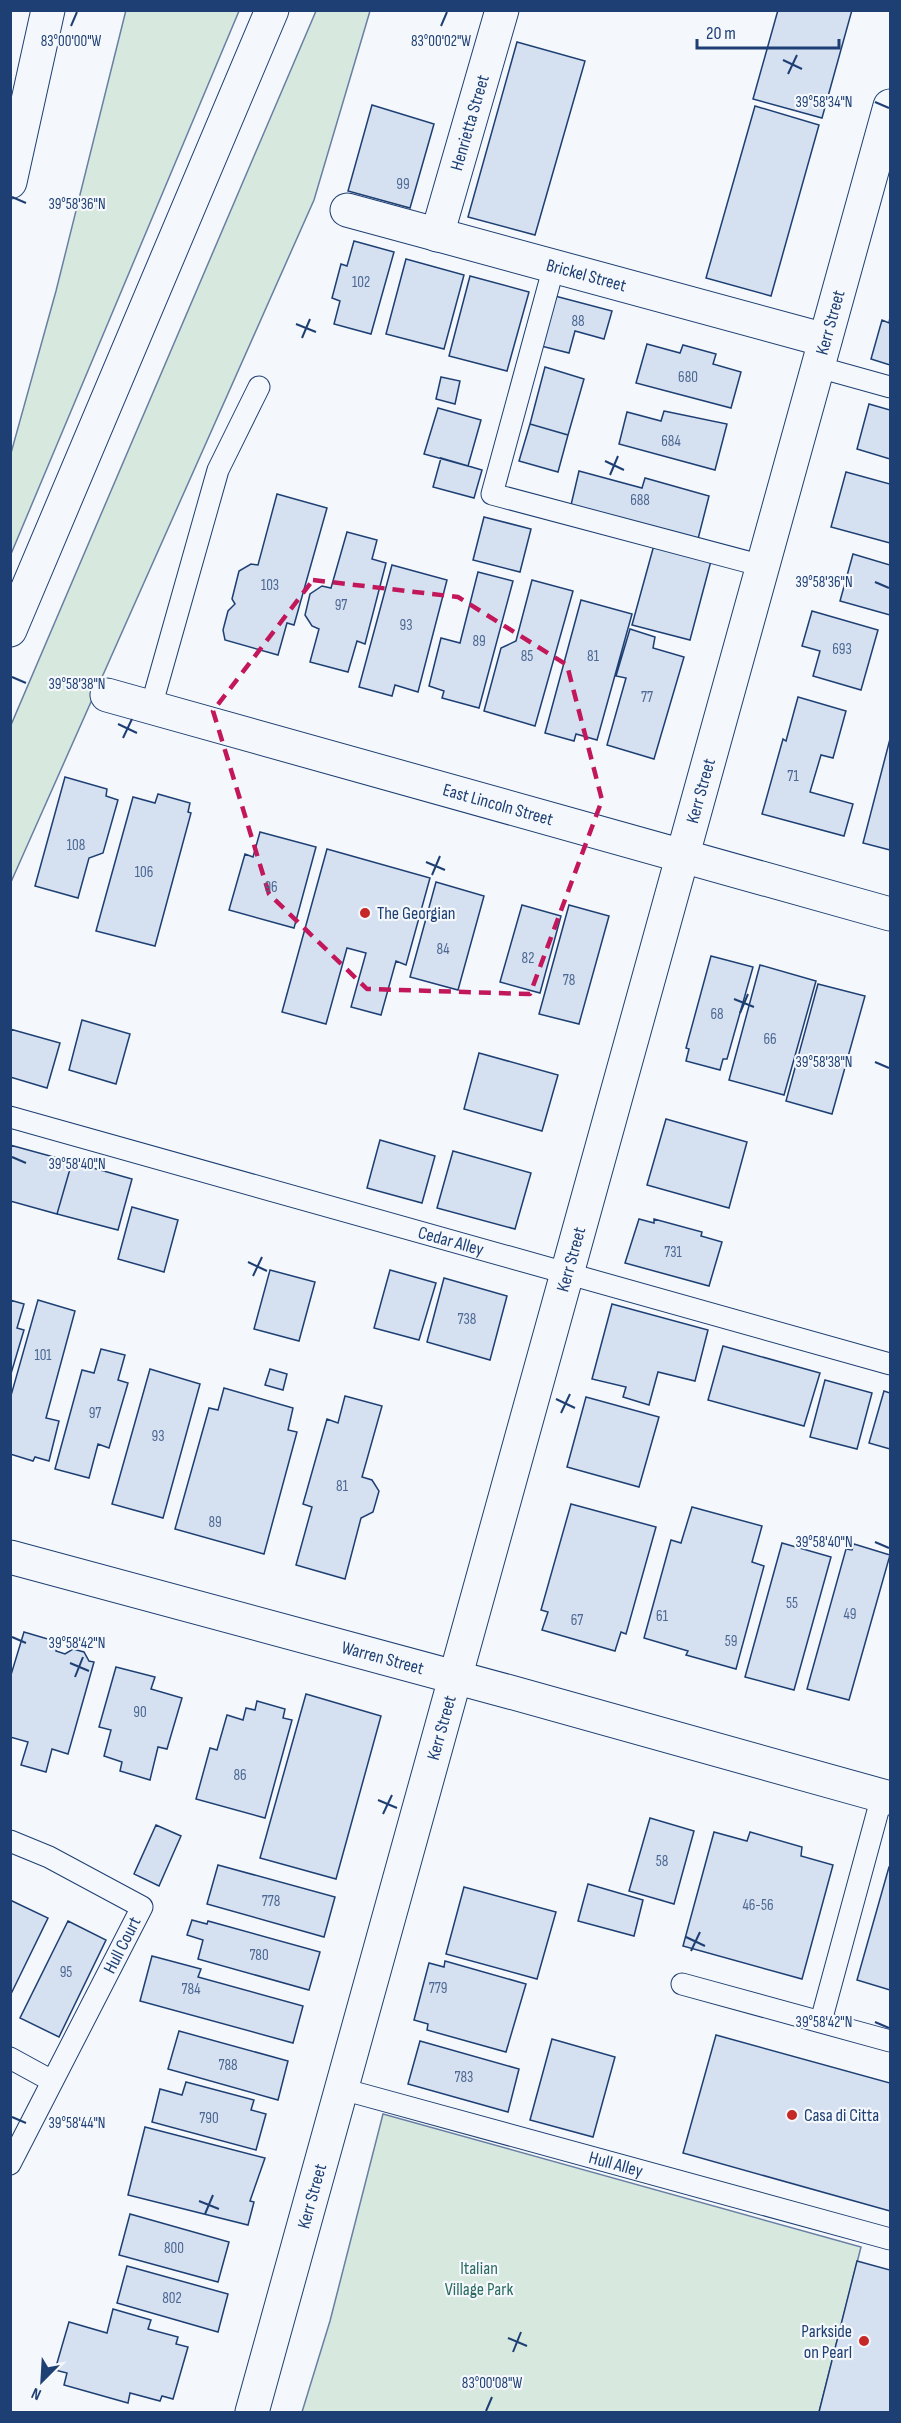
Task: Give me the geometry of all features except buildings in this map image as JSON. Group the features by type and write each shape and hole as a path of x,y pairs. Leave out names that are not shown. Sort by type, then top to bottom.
{"main road":[{"path":"10,182 48,10"},
{"path":"10,630 272,10"},
{"name":"Henrietta Street","path":"437,235 502,10"},
{"name":"Kerr Street","path":"252,2412 891,106"},
{"name":"Brickel Street","path":"347,210 555,266 822,354"},
{"name":"East Lincoln Street","path":"107,695 891,914"},
{"name":"Warren Street","path":"10,1557 455,1677 886,1797"}],"lane":[{"path":"555,266 492,494 764,566"},
{"name":"Brickel Street","path":"822,354 891,387"},
{"path":"151,707 218,471 259,387"},
{"name":"Cedar Alley","path":"10,1117 891,1364"},
{"path":"821,2021 886,1797"},
{"name":"Hull Court","path":"10,1841 49,1857 142,1907 10,2164"},
{"path":"682,1984 891,2041"},
{"path":"10,2058 52,2081"},
{"name":"Hull Alley","path":"342,2090 891,2239"}],"highlighted area":[{"path":"313,580 458,597 567,665 602,800 530,994 367,989 269,894 213,711"}],"green space":[{"path":"126,10 239,11 11,554 11,453 56,291"},
{"path":"316,11 370,11 314,200 11,882 11,725"},
{"name":"Italian Village Park","path":"383,2114 861,2247 819,2412 302,2412 330,2321"}],"place":[{"name":"The Georgian","path":"365,913"},
{"name":"Casa di Citta","path":"792,2115"},
{"name":"Parkside on Pearl","path":"864,2341"}]}
